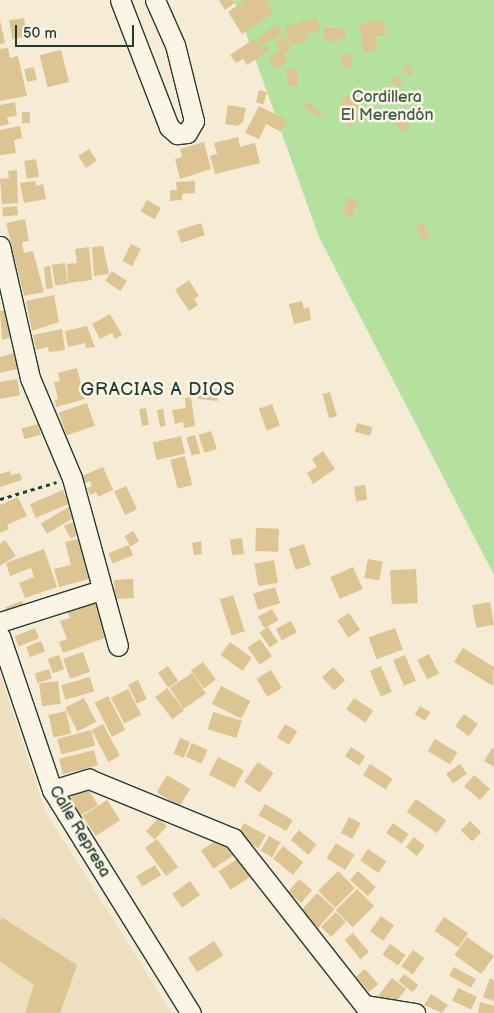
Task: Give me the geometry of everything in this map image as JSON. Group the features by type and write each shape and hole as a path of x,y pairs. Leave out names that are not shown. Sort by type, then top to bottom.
{"street":[{"path":"120,0 169,127 177,134 187,133 194,122 174,45 155,0"},
{"path":"0,246 30,378 72,478 101,590 118,646"},
{"path":"0,622 101,590"},
{"name":"Calle Represa","path":"0,636 52,790 190,1013"},
{"path":"52,790 89,779 233,838 367,1009 415,1013"}],"path":[{"path":"0,499 72,478"}],"shaded area":[{"path":"0,673 45,811 172,1013 0,1013"}],"green space":[{"name":"Cordillera El Merendón","path":"234,0 494,0 494,575 319,237"}],"building":[{"path":"219,0 233,0 235,3 225,10"},
{"path":"245,0 271,0 266,3 273,13 242,34 228,12"},
{"path":"24,18 27,37 12,39 9,20"},
{"path":"317,18 320,31 305,34 307,41 290,45 285,26"},
{"path":"0,20 5,43 0,44"},
{"path":"384,20 386,35 375,36 378,50 364,52 359,24"},
{"path":"277,25 283,35 260,45 256,38"},
{"path":"325,27 347,30 345,39 338,38 338,42 323,40"},
{"path":"287,38 291,51 284,53 287,64 272,69 269,56 279,53 276,41"},
{"path":"254,39 261,49 267,45 270,50 247,65 243,59 236,63 230,55"},
{"path":"8,48 10,58 18,56 27,96 0,101 0,49"},
{"path":"61,50 69,82 48,87 40,55"},
{"path":"351,54 352,67 342,68 341,55"},
{"path":"406,65 413,67 411,76 403,73"},
{"path":"34,67 37,80 27,82 24,69"},
{"path":"287,69 298,69 298,86 287,86"},
{"path":"398,76 403,83 396,89 391,81"},
{"path":"388,87 393,100 387,103 381,89"},
{"path":"259,90 267,92 264,105 256,103"},
{"path":"350,94 364,116 347,127 339,115 346,110 340,101"},
{"path":"15,102 17,116 7,117 9,124 0,126 0,105"},
{"path":"307,102 323,113 319,118 304,107"},
{"path":"228,105 246,108 243,122 237,126 225,124"},
{"path":"259,106 287,120 281,132 266,124 259,139 245,133"},
{"path":"399,108 411,127 401,132 390,114"},
{"path":"22,112 30,112 30,123 22,123"},
{"path":"20,126 22,138 14,140 16,153 0,155 0,130"},
{"path":"238,137 240,147 255,143 260,163 215,174 210,156 217,154 214,143"},
{"path":"204,142 211,169 180,179 175,159 182,157 180,149"},
{"path":"89,149 97,161 86,168 78,156"},
{"path":"36,159 39,177 27,179 24,161"},
{"path":"17,170 18,203 2,204 0,179 9,178 8,171"},
{"path":"35,181 36,186 43,184 46,199 24,203 20,183"},
{"path":"195,181 195,193 182,194 182,200 170,201 170,190 177,190 176,182"},
{"path":"348,197 358,201 352,217 342,213"},
{"path":"147,200 161,208 154,219 140,211"},
{"path":"17,206 18,215 3,217 2,208"},
{"path":"25,219 29,241 22,242 24,253 33,251 44,292 24,296 6,223"},
{"path":"201,223 205,235 181,243 177,231"},
{"path":"423,223 430,236 423,240 416,227"},
{"path":"131,244 141,249 132,266 122,261"},
{"path":"103,246 109,274 94,276 92,247"},
{"path":"89,247 92,280 68,283 67,264 77,263 75,249"},
{"path":"65,263 68,284 55,286 52,265"},
{"path":"50,266 53,288 46,289 44,267"},
{"path":"112,271 127,281 120,291 105,281"},
{"path":"189,280 199,296 194,299 198,305 189,311 175,290"},
{"path":"54,295 59,322 32,331 26,301"},
{"path":"302,301 304,309 309,307 311,320 294,324 289,304"},
{"path":"5,310 12,337 2,340 0,311"},
{"path":"110,314 122,335 115,339 112,333 100,339 92,324"},
{"path":"87,326 95,347 86,348 85,343 68,347 65,331"},
{"path":"62,329 65,350 49,352 48,347 36,350 33,335"},
{"path":"17,352 21,368 0,373 0,357"},
{"path":"77,368 85,399 56,407 55,400 58,399 54,382 60,381 58,373"},
{"path":"17,379 20,395 0,399 0,382"},
{"path":"199,387 219,389 218,401 198,399"},
{"path":"330,392 337,416 329,418 322,394"},
{"path":"191,397 195,426 184,428 183,422 175,424 172,410 186,408 185,398"},
{"path":"87,403 95,426 66,435 59,413"},
{"path":"272,404 280,426 267,430 259,409"},
{"path":"146,408 149,425 142,426 139,409"},
{"path":"163,409 166,426 160,427 157,410"},
{"path":"357,423 372,427 370,436 355,432"},
{"path":"38,424 41,435 24,439 22,428"},
{"path":"211,431 217,449 205,453 199,435"},
{"path":"195,435 200,453 192,456 186,437"},
{"path":"181,436 185,454 157,460 153,443"},
{"path":"323,451 335,469 313,484 307,473 317,467 312,459"},
{"path":"185,456 192,485 178,489 170,460"},
{"path":"103,467 113,490 98,497 96,492 90,495 87,488 92,486 90,481 85,483 82,476"},
{"path":"10,471 11,475 20,473 22,480 0,487 0,474"},
{"path":"365,485 367,500 356,501 354,487"},
{"path":"126,486 137,510 125,515 114,491"},
{"path":"63,490 69,504 36,518 30,504"},
{"path":"18,497 27,516 7,525 9,529 0,533 0,505"},
{"path":"70,506 76,516 47,534 41,524"},
{"path":"77,520 83,531 71,539 64,526"},
{"path":"256,528 279,529 278,552 255,551"},
{"path":"133,531 139,541 131,546 124,536"},
{"path":"82,538 93,578 59,587 54,569 71,565 65,542"},
{"path":"242,538 244,554 232,555 230,539"},
{"path":"5,540 16,556 0,566 0,544"},
{"path":"201,541 202,554 194,555 192,543"},
{"path":"304,544 311,565 296,570 289,549"},
{"path":"129,545 133,555 113,563 109,553"},
{"path":"44,549 57,587 25,598 19,583 34,577 31,568 10,576 6,563"},
{"path":"368,559 383,562 379,581 364,578"},
{"path":"274,560 278,583 258,586 254,563"},
{"path":"353,567 363,589 340,599 330,577"},
{"path":"416,569 418,603 392,604 390,570"},
{"path":"133,579 134,598 115,599 114,580"},
{"path":"275,587 280,603 258,610 253,594"},
{"path":"98,593 113,635 63,653 59,642 67,639 60,621 70,618 67,611 82,605"},
{"path":"233,595 245,631 231,635 220,599"},
{"path":"22,601 25,609 8,616 5,607"},
{"path":"490,602 494,625 476,628 472,605"},
{"path":"272,609 278,620 264,628 258,617"},
{"path":"349,613 360,630 348,637 337,621"},
{"path":"291,621 297,633 282,640 276,629"},
{"path":"268,627 278,642 270,648 260,633"},
{"path":"35,628 39,638 19,646 15,636"},
{"path":"395,628 403,650 377,659 369,638"},
{"path":"260,639 272,656 260,665 248,648"},
{"path":"41,641 45,651 30,657 26,647"},
{"path":"230,642 252,658 242,671 221,655"},
{"path":"463,648 494,667 493,686 454,662"},
{"path":"83,652 90,672 70,679 63,659"},
{"path":"429,654 439,674 427,680 417,660"},
{"path":"59,655 64,669 53,673 48,659"},
{"path":"405,655 416,681 404,686 393,660"},
{"path":"203,662 216,680 204,689 191,671"},
{"path":"168,666 178,681 168,688 158,673"},
{"path":"381,666 392,692 381,696 370,671"},
{"path":"333,667 345,680 334,690 322,677"},
{"path":"49,669 52,679 38,683 35,673"},
{"path":"271,670 282,688 267,697 256,679"},
{"path":"192,673 206,694 184,709 170,688"},
{"path":"90,677 94,691 65,700 61,685"},
{"path":"138,680 147,699 137,704 128,685"},
{"path":"58,681 61,704 42,706 39,683"},
{"path":"221,686 250,701 241,719 212,704"},
{"path":"167,688 184,710 172,719 155,697"},
{"path":"128,689 141,715 124,723 111,698"},
{"path":"108,696 125,730 112,737 95,703"},
{"path":"84,698 96,722 78,732 65,708"},
{"path":"354,698 373,711 365,722 346,710"},
{"path":"420,706 430,712 425,721 415,715"},
{"path":"66,711 71,733 54,737 48,715"},
{"path":"213,712 242,721 236,738 208,729"},
{"path":"464,714 478,724 469,736 455,726"},
{"path":"103,724 120,756 108,762 92,730"},
{"path":"285,724 297,731 289,745 277,738"},
{"path":"91,730 95,745 61,755 57,739"},
{"path":"180,738 190,742 184,758 174,754"},
{"path":"435,739 457,752 450,764 428,751"},
{"path":"192,743 208,750 201,764 186,757"},
{"path":"351,747 365,756 359,765 345,756"},
{"path":"492,748 494,749 494,767 484,761"},
{"path":"94,750 98,766 63,774 59,759"},
{"path":"218,757 244,770 235,788 209,775"},
{"path":"258,762 274,773 260,793 244,782"},
{"path":"370,764 393,779 386,790 363,775"},
{"path":"460,764 467,774 453,784 446,774"},
{"path":"167,775 190,789 180,806 157,792"},
{"path":"474,775 490,789 480,800 464,786"},
{"path":"87,787 98,805 80,816 69,798"},
{"path":"416,799 446,820 437,833 407,812"},
{"path":"107,800 120,820 96,836 83,816"},
{"path":"265,804 293,820 286,831 258,815"},
{"path":"349,817 361,823 352,839 341,833"},
{"path":"158,818 167,826 155,839 146,831"},
{"path":"470,821 481,832 472,842 461,830"},
{"path":"244,823 266,835 259,848 237,836"},
{"path":"393,823 409,834 402,844 386,833"},
{"path":"299,830 317,845 308,855 291,840"},
{"path":"269,836 280,842 272,857 261,851"},
{"path":"221,837 233,855 213,869 201,850"},
{"path":"414,837 425,846 417,856 406,847"},
{"path":"157,839 178,867 166,876 145,848"},
{"path":"336,843 355,855 345,870 326,858"},
{"path":"283,846 303,862 293,875 273,858"},
{"path":"368,849 386,861 378,873 360,861"},
{"path":"240,857 252,875 231,890 218,872"},
{"path":"155,865 161,875 142,887 136,876"},
{"path":"338,871 355,888 335,908 318,891"},
{"path":"358,871 376,887 368,896 350,880"},
{"path":"299,879 312,890 301,903 288,892"},
{"path":"190,881 200,895 182,908 172,894"},
{"path":"357,889 374,906 353,927 336,910"},
{"path":"317,893 335,909 318,928 300,912"},
{"path":"336,912 346,922 331,937 321,927"},
{"path":"381,916 394,925 383,941 370,932"},
{"path":"444,917 468,933 459,947 434,931"},
{"path":"3,918 77,965 60,1013 25,1013 34,985 0,961 0,920"},
{"path":"353,933 369,952 361,959 345,940"},
{"path":"467,937 494,956 481,974 454,955"},
{"path":"214,941 223,955 197,972 188,958"},
{"path":"390,944 406,955 398,966 383,955"},
{"path":"413,950 424,958 413,974 401,966"},
{"path":"454,967 476,979 471,988 449,976"},
{"path":"365,969 378,984 369,992 356,977"},
{"path":"404,974 418,985 413,992 398,981"},
{"path":"392,978 406,989 391,1008 377,997"},
{"path":"490,978 494,980 494,1001 483,997"},
{"path":"458,988 477,997 471,1010 452,1001"},
{"path":"431,994 448,1005 442,1013 424,1005"},
{"path":"480,1002 494,1006 494,1013 478,1013"}],"district":[{"name":"GRACIAS A DIOS","path":"158,390"}]}
